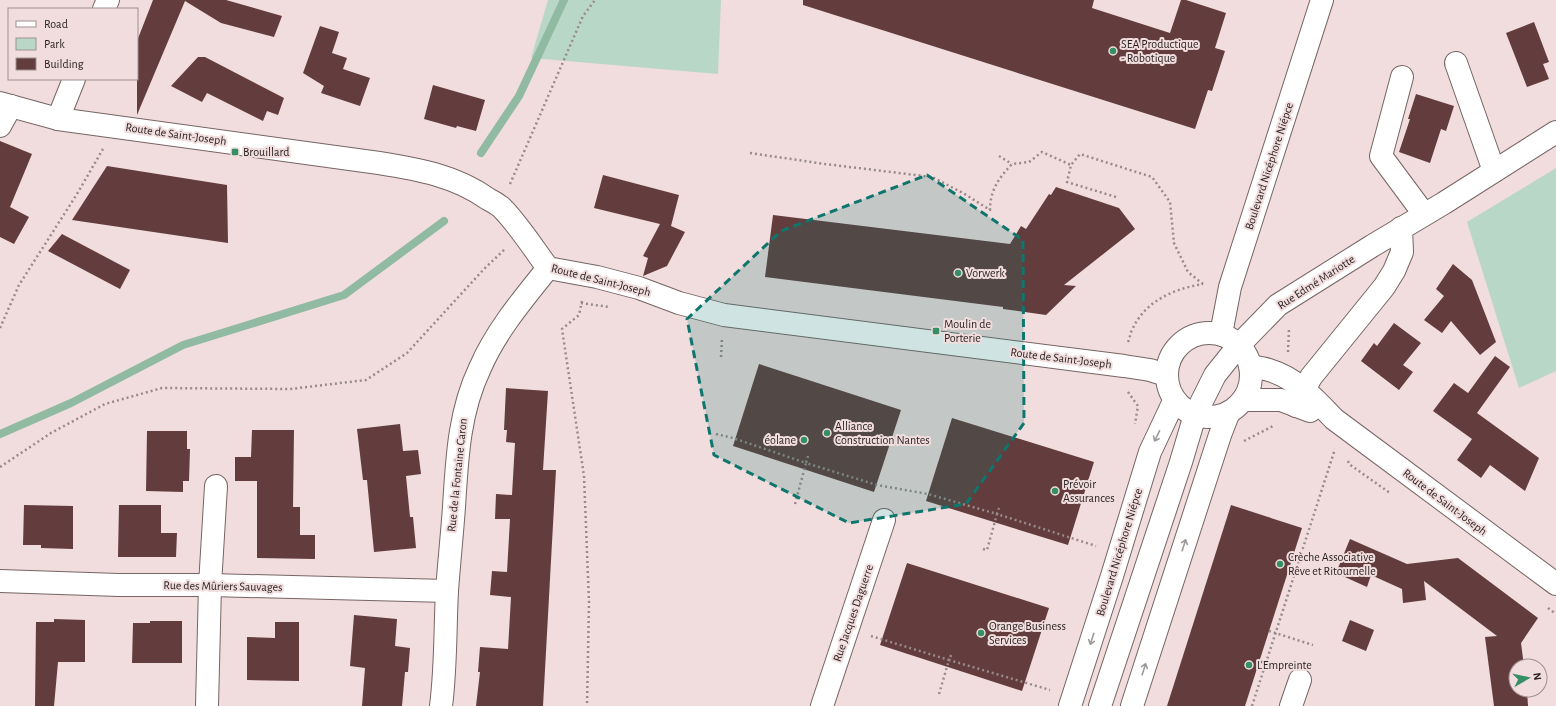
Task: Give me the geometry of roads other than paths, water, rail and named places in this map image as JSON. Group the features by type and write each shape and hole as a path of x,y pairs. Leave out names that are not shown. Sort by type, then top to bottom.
{"street":[{"name":"Boulevard Nicéphore Niépce","path":"1230,340 1230,287 1322,0"},
{"path":"1456,63 1494,171"},
{"path":"1402,76 1381,156 1424,214"},
{"path":"58,119 74,80"},
{"path":"0,126 6,105"},
{"name":"Route de Saint-Joseph","path":"6,105 58,119 411,168 459,182 478,191 500,207 548,268 639,288 679,303 724,315 1124,366 1150,370 1166,375"},
{"name":"Rue Edmé Mariotte","path":"1195,415 1215,375 1230,340 1278,305 1556,132"},
{"path":"1300,398 1311,377 1384,287 1394,271 1402,252 1401,228"},
{"name":"Rue de la Fontaine Caron","path":"441,706 447,591 457,454 464,409 480,367 500,333 515,309 548,268"},
{"path":"1100,706 1181,462 1195,415 1174,401 1168,389 1166,375 1169,360 1177,346 1190,337 1205,333 1230,340 1248,358 1251,378 1248,390 1236,406 1220,435 1132,706"},
{"name":"Route de Saint-Joseph","path":"1250,366 1269,370 1285,376 1300,398 1339,423 1556,584"},
{"name":"Route de Saint-Joseph","path":"1195,415 1210,418 1236,406 1300,398"},
{"name":"Boulevard Nicéphore Niépce","path":"1063,699 1112,576 1150,452 1174,401"},
{"path":"207,706 210,585 216,486"},
{"name":"Rue Jacques Daguerre","path":"822,706 884,520"},
{"name":"Rue des Mûriers Sauvages","path":"0,581 119,585 210,585 447,591"},
{"path":"1291,706 1300,680"}],"waterway":[{"path":"481,153 519,96 564,0"},
{"path":"0,434 71,403 183,345 344,295 444,221"}],"place":[{"name":"SEA Productique - Robotique","path":"1113,51"},
{"name":"Brouillard","path":"235,152"},
{"name":"Vorwerk","path":"958,273"},
{"name":"Moulin de Porterie","path":"936,331"},
{"name":"Alliance Construction Nantes","path":"827,433"},
{"name":"éolane","path":"804,440"},
{"name":"Prévoir Assurances","path":"1055,491"},
{"name":"Crèche Associative Rêve et Ritournelle","path":"1280,564"},
{"name":"Orange Business Services","path":"981,633"},
{"name":"L'Empreinte","path":"1249,665"}]}
